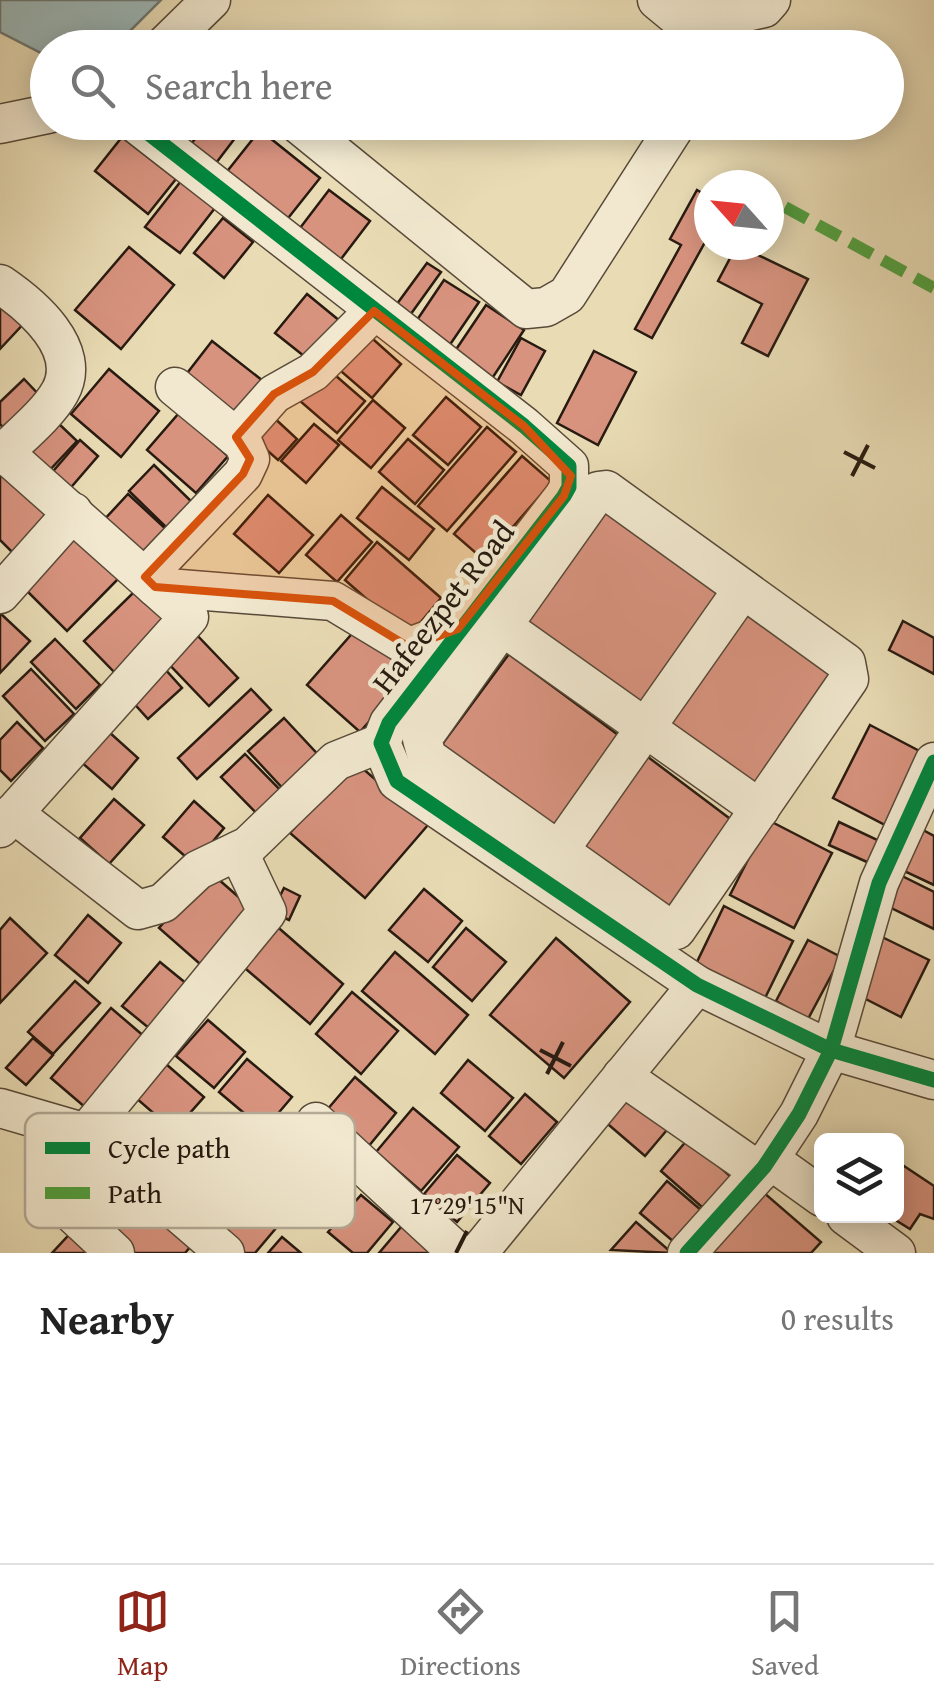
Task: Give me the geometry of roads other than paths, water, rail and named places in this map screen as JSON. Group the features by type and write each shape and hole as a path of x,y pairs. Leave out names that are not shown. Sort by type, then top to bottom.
{"street":[{"path":"180,30 211,0"},
{"path":"656,0 693,30"},
{"path":"702,0 724,17 764,8 771,0"},
{"path":"0,124 30,118"},
{"name":"Hafeezpet Road","path":"157,140 569,466 569,487 564,496 388,723 381,743 391,770 418,772 549,865 696,986 831,1050 934,1080"},
{"path":"318,140 526,309 546,307 567,295 666,140"},
{"path":"0,284 49,326 66,367 60,391 1,453 188,616 6,821 138,910 163,903 198,870 238,851 336,760 381,743"},
{"path":"236,437 274,394 313,372 374,311"},
{"path":"150,582 244,474 250,458 236,437 174,387"},
{"path":"418,772 422,739 598,491 613,494 846,664 850,671 849,679 676,930 668,930 549,865 743,589"},
{"path":"0,594 73,512"},
{"path":"150,582 333,600 409,647 458,629"},
{"path":"502,626 760,810"},
{"path":"687,1253 764,1165 800,1114 831,1050 879,883 923,814 934,762"},
{"path":"102,1113 267,912 238,851"},
{"path":"478,1253 696,986"},
{"path":"622,1076 814,1193"},
{"path":"0,1108 25,1115"},
{"path":"355,1158 458,1253"},
{"path":"855,1223 896,1253"},
{"path":"88,1228 115,1253"},
{"path":"197,1228 226,1253"}],"water":[{"path":"0,0 161,0 131,30 30,30 30,47 0,32"}]}
